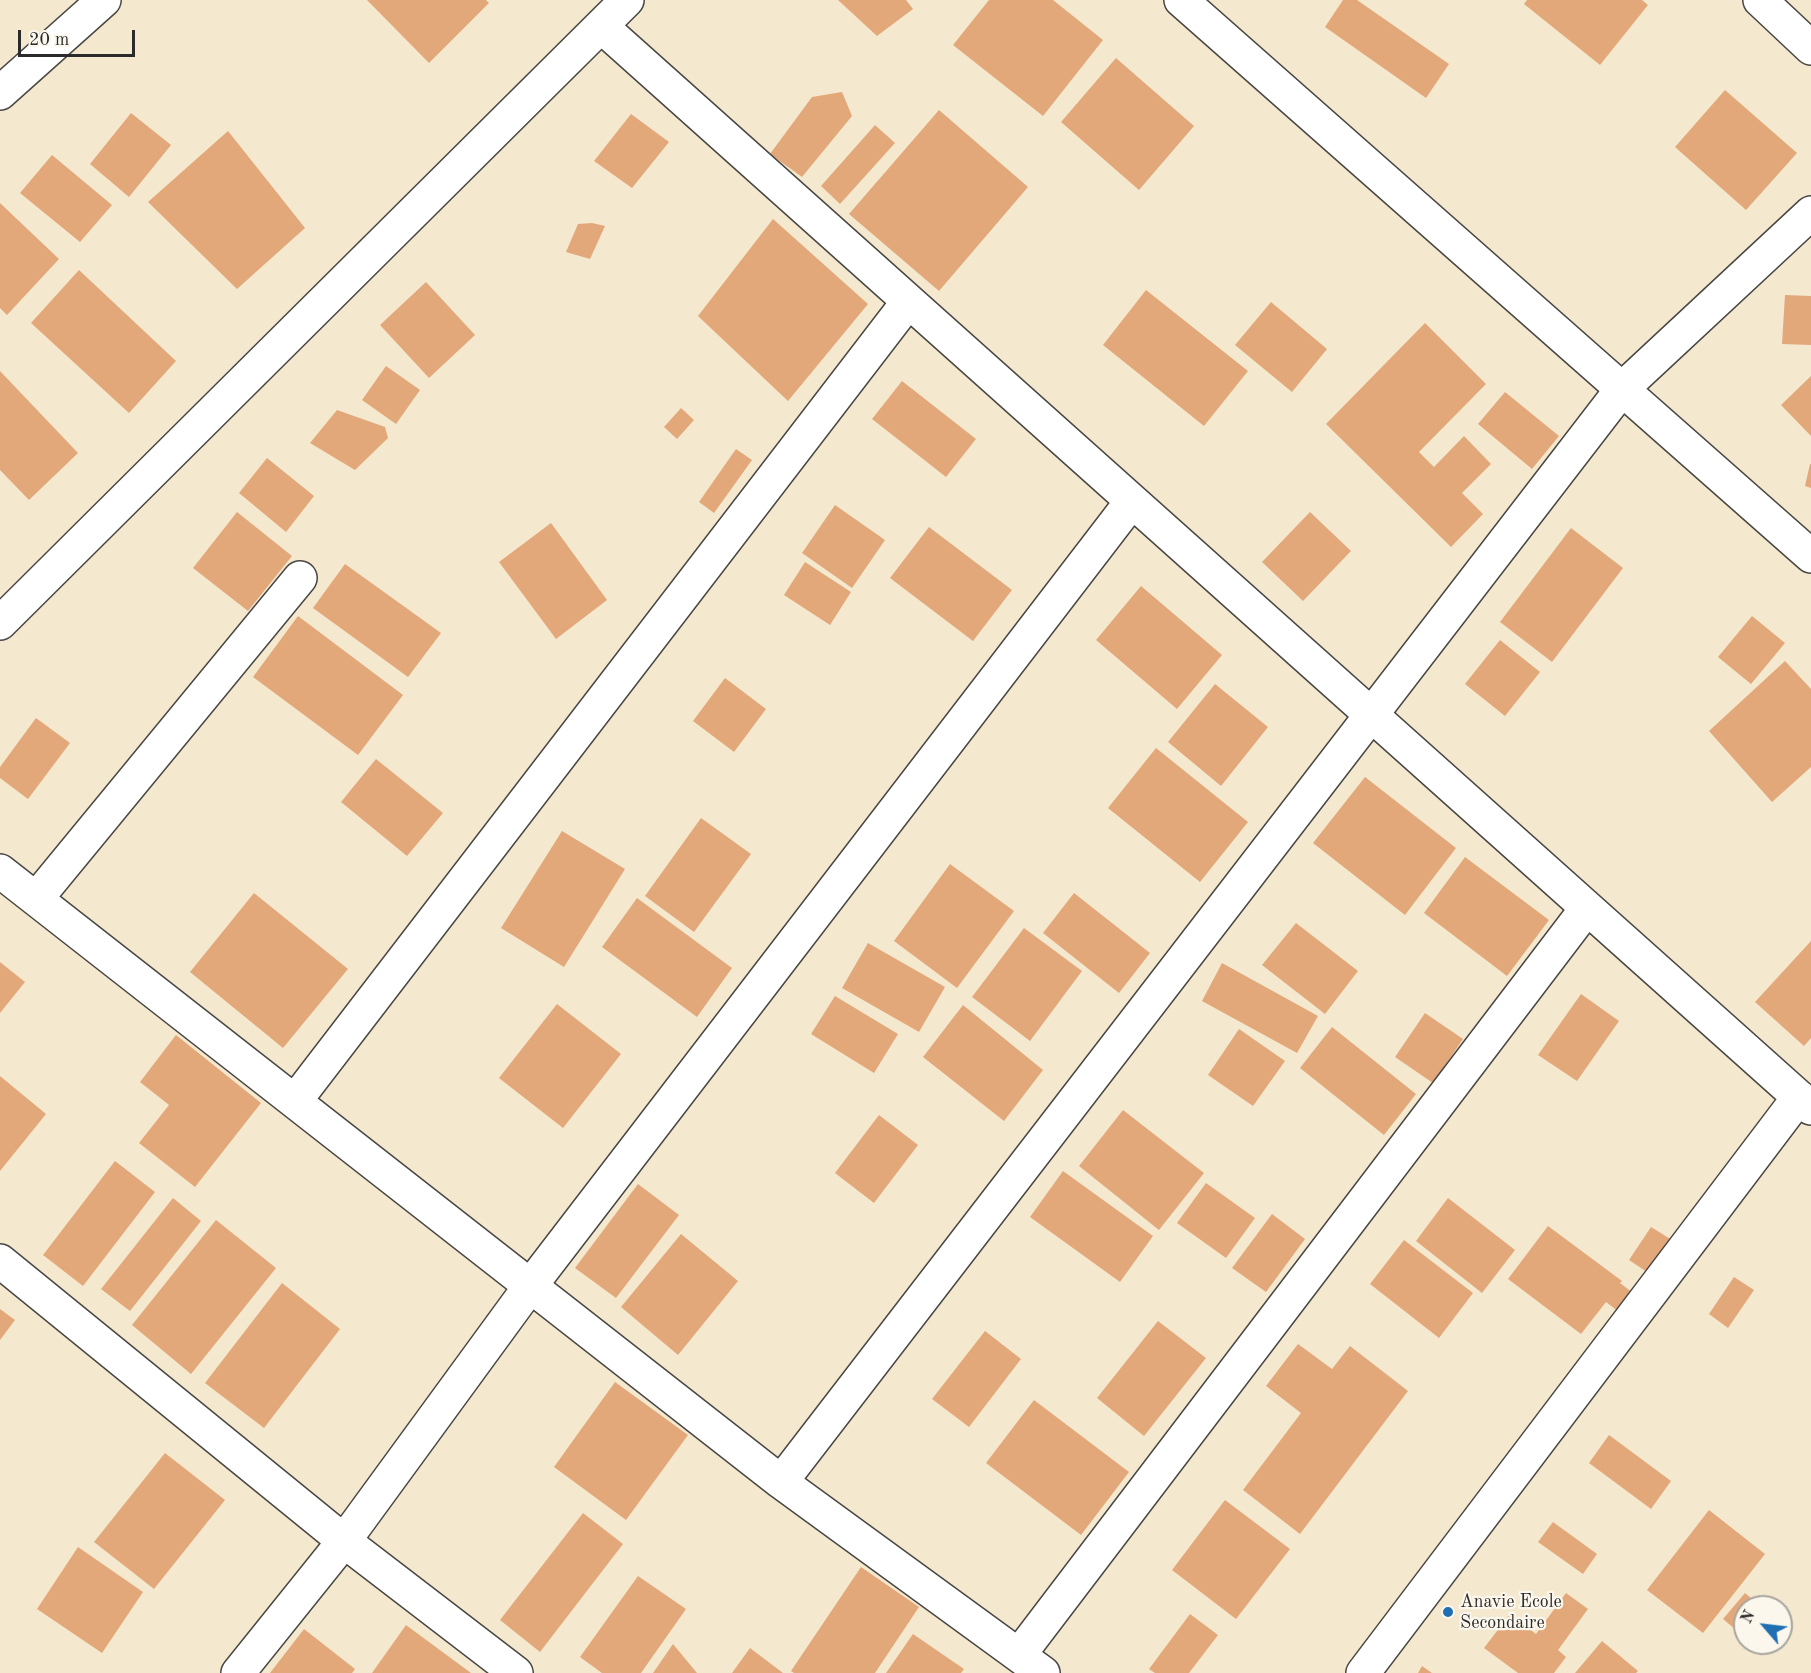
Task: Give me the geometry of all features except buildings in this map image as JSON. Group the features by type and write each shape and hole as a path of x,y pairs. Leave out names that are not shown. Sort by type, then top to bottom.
{"street":[{"path":"0,93 104,0"},
{"path":"0,623 627,0"},
{"path":"1181,0 1811,556"},
{"path":"1760,0 1811,48"},
{"path":"601,26 1805,1103 1363,1673"},
{"path":"781,1482 1622,389 1811,213"},
{"path":"295,1101 908,302"},
{"path":"238,1673 344,1541 531,1285 1132,501"},
{"path":"36,899 300,578"},
{"path":"0,871 781,1482 1031,1664 1587,908"},
{"path":"0,1261 344,1541 516,1673"}],"place":[{"name":"Anavie Ecole Secondaire","path":"1448,1612"}]}
